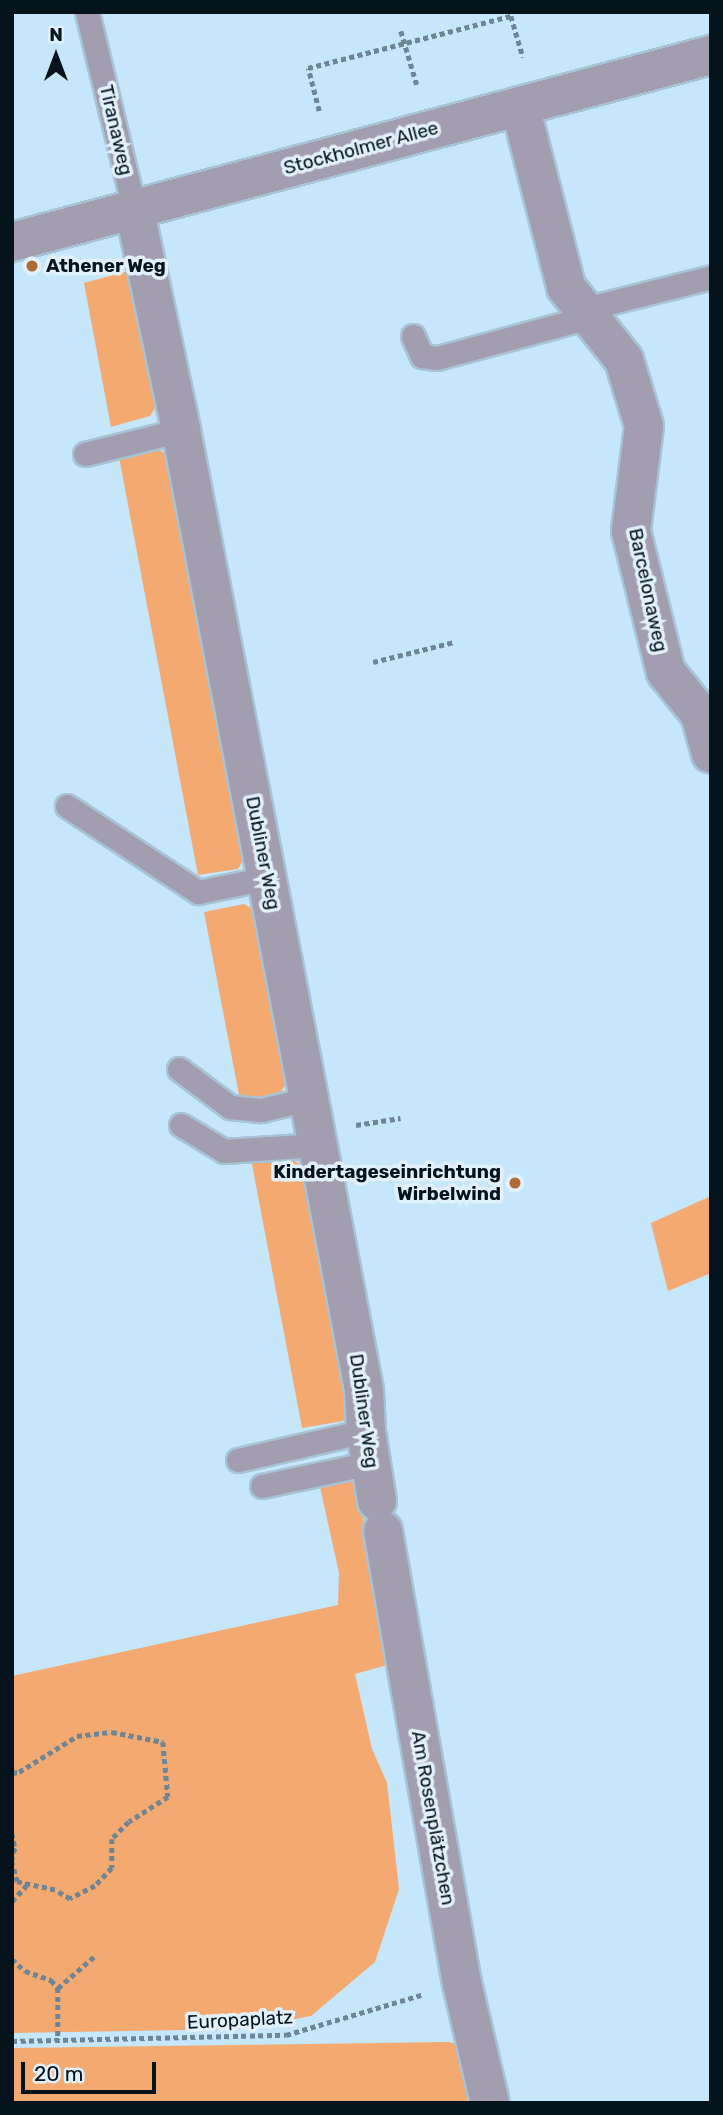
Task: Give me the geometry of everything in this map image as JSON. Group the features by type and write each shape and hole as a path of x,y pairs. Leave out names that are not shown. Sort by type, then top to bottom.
{"street":[{"name":"Stockholmer Allee","path":"12,242 711,55"},
{"name":"Barcelonaweg","path":"520,106 566,287 624,360 644,426 631,531 666,672 700,714 711,754"},
{"name":"Dubliner Weg","path":"134,208 181,430 268,878 364,1391 369,1447 380,1516"},
{"name":"Am Rosenplätzchen","path":"380,1516 462,1983 490,2103"}],"lane":[{"name":"Tiranaweg","path":"87,12 134,208"},
{"path":"413,336 422,356 437,358 711,277"},
{"path":"85,454 181,430"},
{"path":"67,806 198,892 268,878"},
{"path":"179,1069 230,1107 261,1110 309,1098"},
{"path":"181,1125 224,1151 318,1145"},
{"path":"238,1461 369,1447"},
{"path":"262,1486 369,1447"}],"path":[{"path":"319,111 309,68 511,16 523,57"},
{"path":"401,31 417,85"},
{"path":"373,662 454,642"},
{"path":"12,1773 19,1772 76,1736 112,1732 163,1742 168,1797 129,1822 112,1839 112,1868 95,1886 70,1899 55,1890 17,1882 12,1861 15,1848 12,1833"},
{"path":"12,1901 26,1886"},
{"path":"58,1988 96,1955"},
{"path":"13,1962 25,1971 51,1980 58,1988 58,2040"},
{"name":"Europaplatz","path":"12,2041 286,2035 462,1983"}],"shaded area":[{"path":"132,270 157,405 150,416 111,427 84,283"},
{"path":"157,448 169,457 245,856 238,869 198,875 119,457"},
{"path":"244,904 257,911 288,1081 280,1093 250,1099 239,1095 204,912"},
{"path":"289,1157 302,1166 350,1410 343,1421 302,1428 251,1159"},
{"path":"711,1196 711,1273 668,1291 651,1223"},
{"path":"356,1480 391,1664 355,1674 372,1749 387,1783 399,1889 375,1962 311,2016 243,2029 12,2033 12,1676 338,1605 339,1573 320,1487"},
{"path":"448,2042 468,2046 478,2103 12,2103 12,2048"}],"place":[{"name":"Athener Weg","path":"32,266"},
{"name":"Kindertageseinrichtung Wirbelwind","path":"515,1183"}]}
